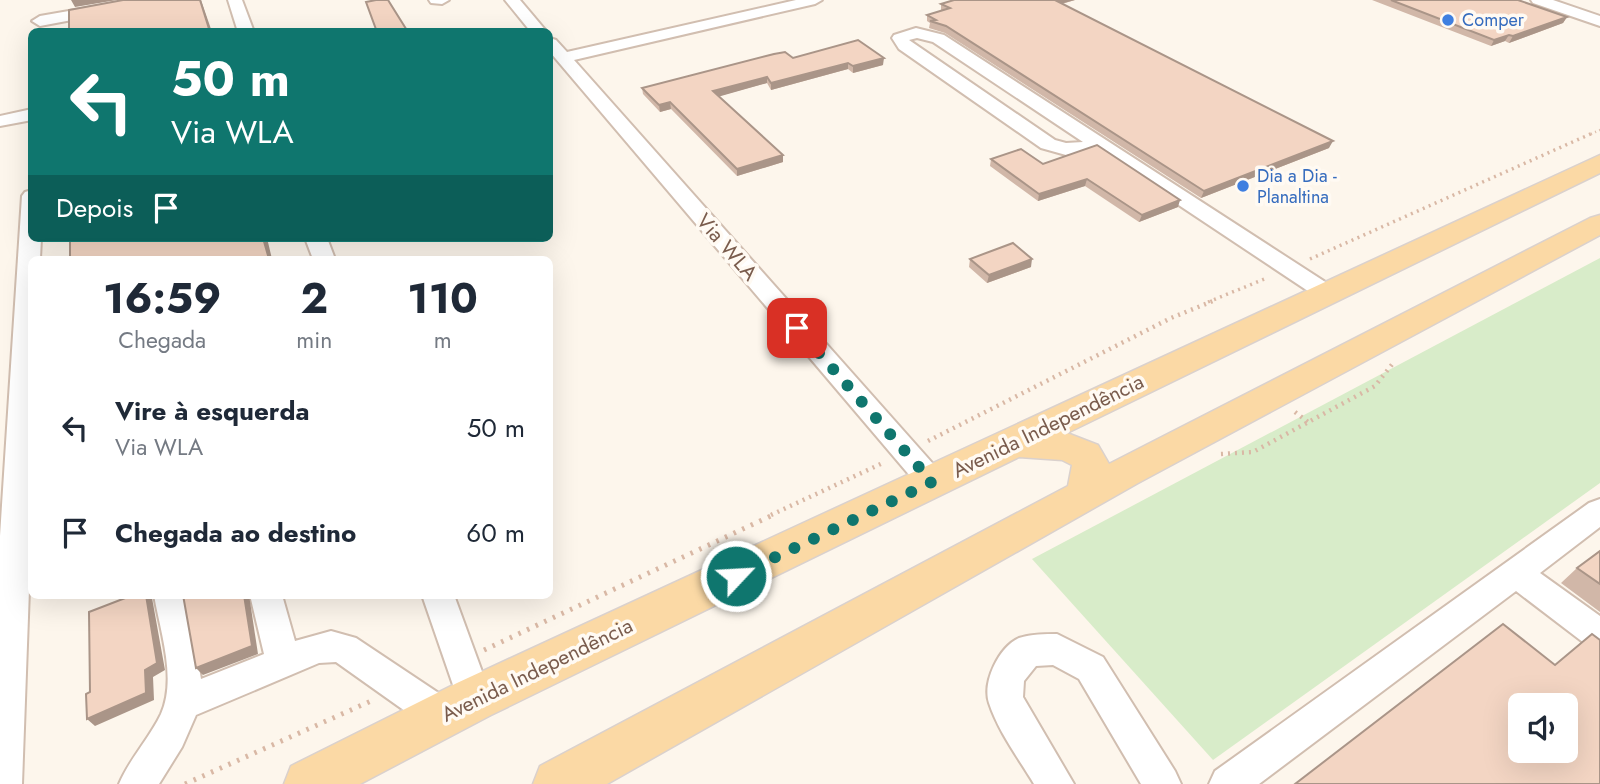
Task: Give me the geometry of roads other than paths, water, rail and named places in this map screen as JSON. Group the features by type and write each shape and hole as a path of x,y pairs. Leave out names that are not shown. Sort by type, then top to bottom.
{"main road":[{"name":"Avenida Independência","path":"309,784 458,708 1600,163"},
{"path":"558,784 1157,456 1600,224"},
{"path":"1092,405 1091,427 1112,450 1130,458 1157,456"},
{"path":"1013,443 1052,442 1069,445 1083,454 1092,467 1092,480 1083,496"}],"street":[{"path":"41,0 40,26 157,0"},
{"path":"235,0 240,28"},
{"path":"436,0 442,0"},
{"path":"512,0 536,28"},
{"path":"556,51 815,0"},
{"path":"1538,0 1600,21"},
{"path":"1097,144 1074,149 1057,149 905,46 900,38 916,33 933,36 1325,292"},
{"name":"Via WLA","path":"556,51 932,482"},
{"path":"988,103 990,97 998,92 1020,93"},
{"path":"0,121 28,115"},
{"path":"3,784 28,277"},
{"path":"1228,784 1600,512"},
{"path":"1516,573 1600,635"},
{"path":"138,784 182,704 184,685 171,599"},
{"path":"267,599 283,662"},
{"path":"439,599 458,708"},
{"path":"182,704 317,648 331,646 345,649 458,708"},
{"path":"1055,784 1005,700 1007,675 1027,651 1057,649 1091,668 1161,784"}],"place":[{"name":"Comper","path":"1448,20"},
{"name":"Dia a Dia - Planaltina","path":"1243,186"}]}
